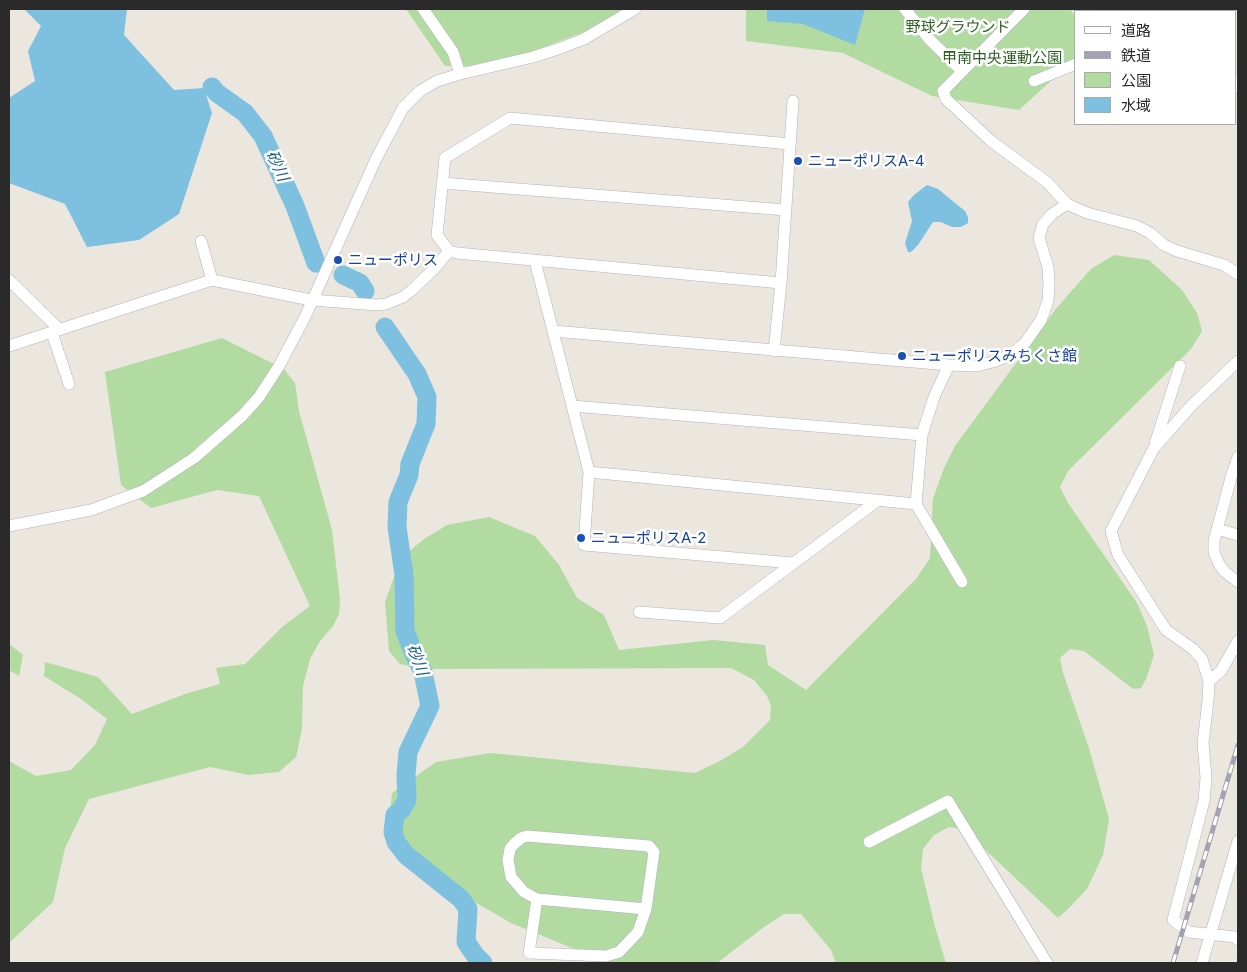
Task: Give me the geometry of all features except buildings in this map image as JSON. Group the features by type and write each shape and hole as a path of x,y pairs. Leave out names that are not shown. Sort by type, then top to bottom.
{"street":[{"path":"423,9 453,52 460,74"},
{"path":"9,526 91,510 143,491 194,458 242,416 259,397 279,366 305,317 376,159 403,108 420,91 437,80 533,57 561,48 584,39 634,9"},
{"path":"905,9 930,40 962,71"},
{"path":"1024,9 943,91 946,99 991,141 1048,183 1067,204 1087,213 1137,226 1150,233 1164,245 1177,251 1224,265 1238,274"},
{"path":"1034,81 1074,65"},
{"path":"774,351 781,283 794,101"},
{"path":"781,283 535,261 449,251 437,236 445,158 510,118 790,144"},
{"path":"442,183 786,210"},
{"path":"553,332 977,366 1012,354 1025,343 1040,320 1048,301 1048,267 1039,238 1042,224 1052,214 1067,204"},
{"path":"201,240 212,280"},
{"path":"9,346 212,280 311,300 377,306 404,297 434,269 449,251"},
{"path":"535,261 589,472 584,545 793,563"},
{"path":"9,280 56,331 69,384"},
{"path":"1154,448 1191,406 1238,361"},
{"path":"949,365 934,397 922,434 916,504 962,582"},
{"path":"1180,366 1154,448 1110,531 1118,555 1166,630 1193,649 1202,659 1209,681 1203,743 1206,778 1204,801 1173,920 1189,932 1237,937"},
{"path":"572,406 922,434"},
{"path":"1238,457 1214,541 1214,552 1219,564 1225,572 1238,582"},
{"path":"589,472 916,504"},
{"path":"639,612 720,618 877,501"},
{"path":"1217,529 1238,535"},
{"path":"1209,681 1221,671 1238,641"},
{"path":"869,842 948,801 1047,963"},
{"path":"538,899 529,953 606,956 619,952 638,932 646,909 654,852 649,846 527,836 514,844 510,849 508,860 511,877 524,892 538,899 646,909"},
{"path":"1202,963 1238,841"}],"green space":[{"path":"406,9 623,9 584,32 528,53 470,66 445,66"},
{"name":"甲南中央運動公園","path":"746,9 1071,9 1074,16 1074,60 1019,110 932,96 843,53 746,41"},
{"path":"1114,255 1149,260 1182,290 1197,313 1202,331 1191,349 1068,471 1060,487 1068,503 1137,603 1147,626 1154,655 1141,688 1133,689 1084,651 1070,649 1060,658 1063,673 1089,748 1109,819 1103,855 1087,889 1068,909 1058,918 963,829 949,827 934,835 923,849 921,868 946,963 836,963 831,950 801,914 784,914 717,963 599,963 572,948 511,923 430,876 402,842 390,812 392,793 436,762 490,753 695,773 743,747 770,720 771,706 767,696 754,680 731,668 426,669 400,664 389,651 385,602 401,558 424,539 447,525 489,517 535,536 559,565 577,598 604,615 619,650 713,640 765,645 768,665 806,690 916,579 930,558 933,499 944,468 955,446 1055,310 1091,269"},
{"path":"222,338 284,369 295,383 299,411 332,530 340,600 339,614 310,659 303,686 302,729 296,757 279,772 249,775 210,767 89,799 65,848 53,902 9,943 9,761 36,776 71,770 95,745 107,719 81,699 44,676 45,662 98,677 132,714 188,693 220,684 216,668 245,664 282,627 310,606 259,496 217,490 151,508 121,485 105,372"},
{"path":"9,644 23,655 19,676 9,670"}],"water":[{"path":"24,9 127,9 124,35 174,90 204,88 212,113 179,214 139,240 87,247 65,204 9,183 9,98 35,81 28,51 41,26"},
{"path":"767,9 865,9 855,45 803,24 767,21"},
{"path":"927,185 938,189 965,211 968,223 961,227 952,227 941,222 933,222 918,245 911,252 908,252 905,243 912,221 908,202"}],"waterway":[{"name":"砂川","path":"212,87 217,93 245,113 263,136 295,206 316,263"},
{"name":"砂川","path":"343,275 360,283 365,291"},
{"name":"砂川","path":"385,327 417,374 427,397 426,424 410,464 409,475 398,502 397,527 404,575 405,631 423,672 430,706 408,752 406,775 407,800 401,810 395,815 393,832 396,842 406,855 461,899 468,909 466,942 483,963"}],"railway":[{"path":"1173,963 1238,745"}],"place":[{"name":"ニューポリスA-4","path":"798,161"},
{"name":"ニューポリス","path":"338,260"},
{"name":"ニューポリスみちくさ館","path":"902,356"},
{"name":"ニューポリスA-2","path":"581,538"}],"park label":[{"name":"野球グラウンド","path":"958,27"}]}
